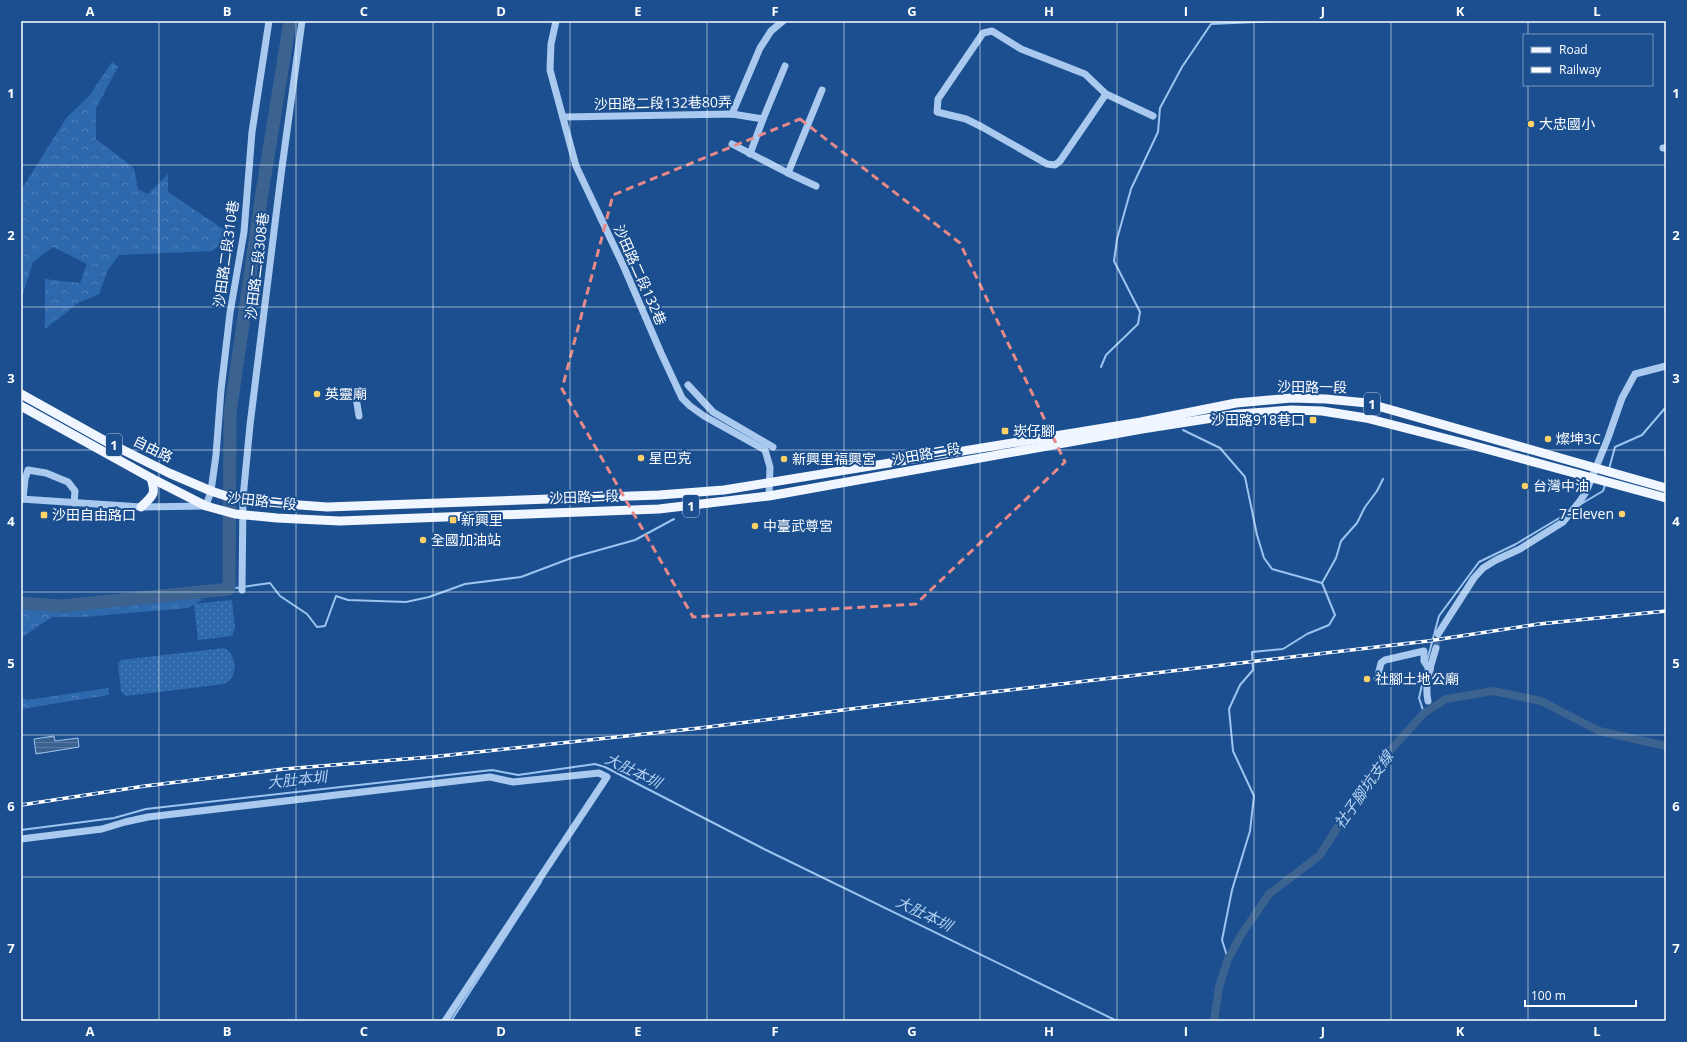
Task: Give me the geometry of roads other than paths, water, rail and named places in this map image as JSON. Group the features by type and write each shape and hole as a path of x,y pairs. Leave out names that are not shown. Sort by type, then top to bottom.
{"main road":[{"name":"自由路","path":"21,394 107,442 168,472 211,490"},
{"name":"沙田路一段","path":"1142,426 1236,403 1291,398 1326,399 1367,403 1596,468"},
{"name":"自由路","path":"21,406 151,478 206,506"},
{"name":"沙田路一段","path":"1142,426 1238,414 1291,410 1322,411 1398,425 1592,477"},
{"name":"沙田路二段","path":"211,490 234,497 286,504 338,507 659,495 724,490 1142,426"},
{"name":"沙田路二段","path":"206,506 239,514 277,518 340,521 659,509 769,496 1142,426"},
{"name":"1","path":"1596,468 1666,488"},
{"name":"1","path":"1592,477 1666,498"},
{"path":"142,507 152,497 155,490 151,478"}],"street":[{"name":"沙田路二段310巷","path":"206,506 211,490 216,455 221,390 230,313 244,232 252,132 268,21"},
{"name":"沙田路二段308巷","path":"242,590 239,514 234,497 250,425 302,21"},
{"name":"沙田路二段132巷","path":"556,21 551,44 550,70 576,166 617,252 660,353 682,398 704,416 765,450 770,467 769,496"},
{"path":"732,114 760,48 771,31 783,21"},
{"path":"1106,94 1060,161 1055,165 1047,164 966,119 937,112 938,99 983,33 992,31 1021,49 1085,74 1106,94 1153,116"},
{"path":"750,154 785,66"},
{"path":"788,173 822,90"},
{"name":"沙田路二段132巷80弄","path":"563,117 732,114 763,119"},
{"path":"732,144 816,186"},
{"path":"1438,634 1474,578 1483,568 1520,549 1563,522 1586,492 1608,438 1622,398 1635,374 1666,366"},
{"path":"688,385 713,412 773,447"},
{"path":"355,391 359,416"},
{"path":"22,499 28,470 46,474 68,482 75,491 74,503"},
{"name":"沙田路二段","path":"22,499 142,507 206,506"},
{"path":"1428,701 1426,690 1436,648"},
{"path":"1377,679 1381,663 1385,660 1424,651 1424,661 1430,670"},
{"path":"21,839 102,829 148,817 490,777 513,782 599,773 607,777 445,1021"}],"waterway":[{"path":"21,603 61,606 229,589 230,413 262,193 290,21"},
{"path":"1101,367 1106,355 1138,324 1140,312 1114,261 1117,239 1131,189 1158,132 1160,108 1182,67 1211,24 1277,21"},
{"path":"1609,469 1615,447 1642,435 1666,407"},
{"path":"1183,430 1220,448 1245,477 1257,535 1264,558 1272,569 1322,583 1335,615 1329,625 1307,634 1283,649 1252,652 1253,670 1240,685 1229,709 1233,751 1254,796 1250,831 1232,890 1222,940 1228,959"},
{"path":"1322,583 1336,558 1341,541 1357,523 1365,507 1377,491 1383,479"},
{"path":"1581,504 1603,491 1605,485"},
{"path":"1427,661 1439,616 1479,562 1516,544 1566,514"},
{"path":"229,589 270,583 280,596 307,614 317,627 325,626 336,596 348,600 406,602 429,597 465,584 521,577 574,557 635,540 674,519"},
{"path":"1424,713 1419,698 1426,668"},
{"name":"社子腳坑支線","path":"1214,1021 1219,987 1228,959 1241,935 1269,894 1320,855 1377,765 1424,713 1446,699 1493,691 1541,701 1599,731 1666,746"},
{"name":"大肚本圳","path":"21,830 114,818 146,809 492,770 518,775 595,764 605,767 764,849 1117,1021"},
{"path":"451,1021 541,882"}],"tunnel":[{"path":"1436,648 1438,634"}],"railway":[{"path":"21,805 145,786 284,769 431,757 700,728 890,704 1428,641 1539,624 1666,611"}],"place":[{"name":"大忠國小","path":"1531,124"},
{"name":"英靈廟","path":"317,394"},
{"name":"沙田路918巷口","path":"1313,420"},
{"name":"崁仔腳","path":"1005,431"},
{"name":"燦坤3C","path":"1548,439"},
{"name":"星巴克","path":"641,458"},
{"name":"新興里福興宮","path":"784,459"},
{"name":"台灣中油","path":"1525,486"},
{"name":"7-Eleven","path":"1622,514"},
{"name":"沙田自由路口","path":"44,515"},
{"name":"新興里","path":"453,520"},
{"name":"中臺武尊宮","path":"755,526"},
{"name":"全國加油站","path":"423,540"},
{"name":"社腳土地公廟","path":"1367,679"}]}
